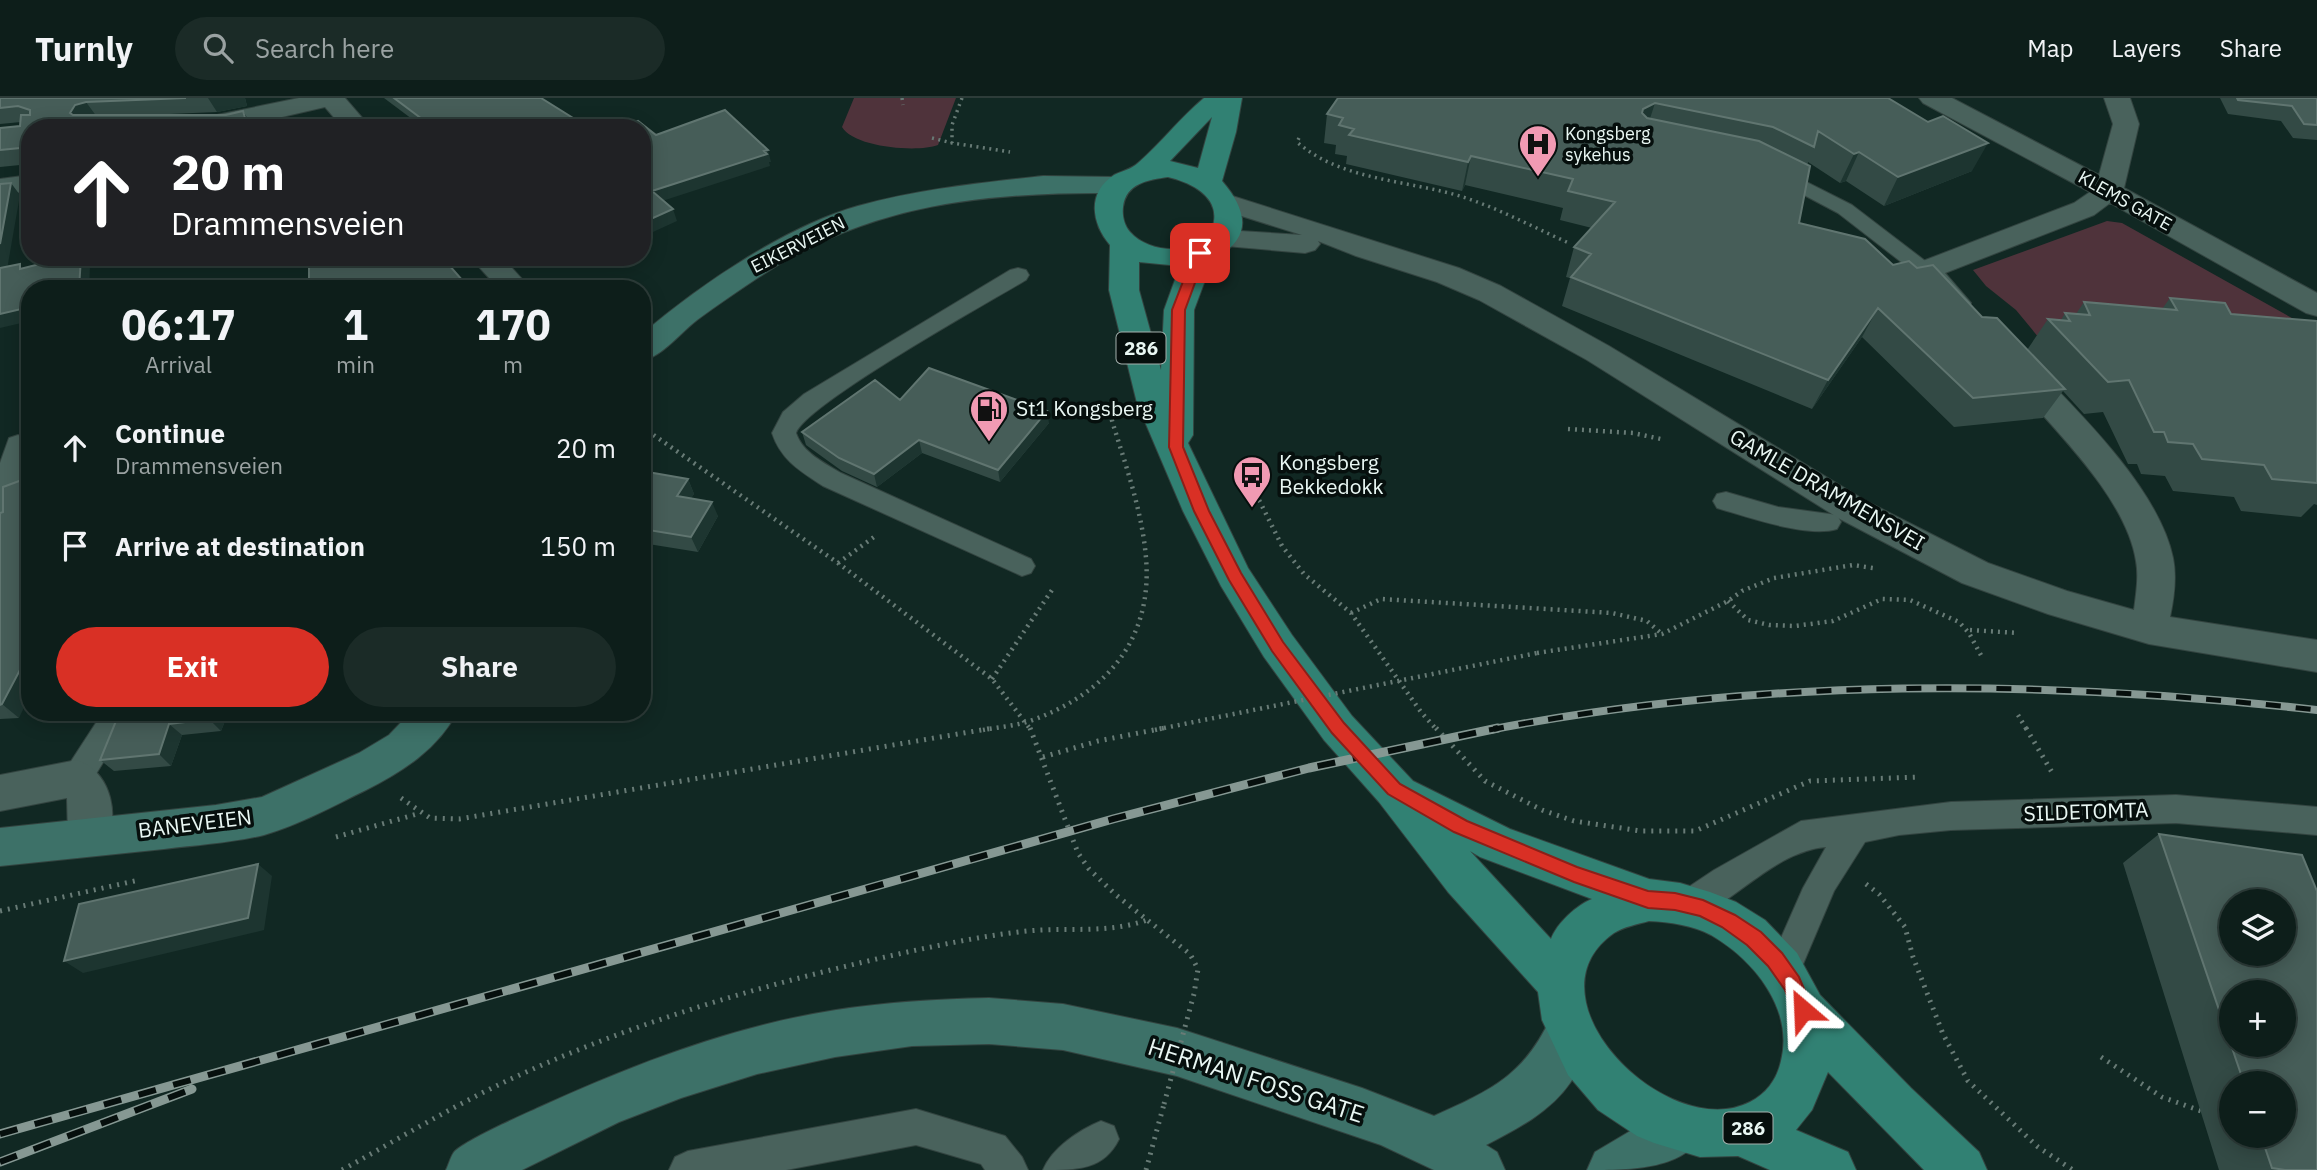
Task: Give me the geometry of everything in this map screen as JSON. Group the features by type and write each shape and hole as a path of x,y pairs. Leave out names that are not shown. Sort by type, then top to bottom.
{"main road":[{"path":"1146,171 1186,127 1219,98"},
{"name":"286","path":"1176,447 1179,310 1212,246 1231,222 1217,192 1229,98"},
{"path":"1212,246 1187,257 1159,258 1125,245 1113,231 1108,216 1110,197 1117,185 1130,176 1146,171 1180,170 1217,192"},
{"name":"EIKERVEIEN","path":"651,343 719,290 810,236 890,205 936,196 1043,184 1117,185"},
{"name":"EIKERVEIEN","path":"978,192 1108,216"},
{"name":"286","path":"1125,245 1124,290 1154,403 1176,447 1201,511 1228,564 1278,646 1338,728 1394,789 1464,878 1561,982"},
{"path":"386,780 404,747 429,721"},
{"name":"BANEVEIEN","path":"0,847 216,824 263,816 307,799 386,780"},
{"name":"286","path":"1394,789 1495,843 1729,921 1754,938 1775,960 1793,991 1893,1106 1961,1170"},
{"name":"286","path":"1669,903 1621,905 1597,916 1579,933 1566,956 1561,982 1562,1007 1569,1031 1583,1058 1602,1082 1626,1103 1653,1119 1682,1129 1711,1133 1739,1131 1764,1123 1785,1108 1799,1087 1807,1063 1809,1038 1793,991"},
{"name":"HERMAN FOSS GATE","path":"472,1170 630,1092 693,1069 766,1048 824,1037 944,1022 1060,1027 1220,1063 1435,1142 1479,1170"},
{"path":"1435,1142 1485,1118 1537,1084 1555,1064 1569,1031"},
{"path":"1613,1170 1682,1129"},
{"name":"286","path":"1739,1131 1830,1170"}],"street":[{"path":"236,119 330,98 349,119"},
{"name":"KLEMS GATE","path":"1931,98 2109,191 2317,306"},
{"path":"1972,319 1926,270 2084,209 2109,191 2126,124 2117,98"},
{"path":"0,187 21,184"},
{"name":"GAMLE DRAMMENSVEI","path":"1217,192 1366,250 1448,275 1490,293 1598,353 1853,510 1975,573 2061,604 2149,629 2317,656"},
{"name":"GAMLE DRAMMENSVEI","path":"1212,246 1277,241 1366,250"},
{"path":"494,266 507,280"},
{"path":"1998,348 2074,430 2113,479 2136,515 2152,549 2155,593 2149,629"},
{"path":"0,793 77,778 89,797 90,836"}],"lane":[{"path":"1754,162 1845,209 1926,270"},
{"path":"1018,275 834,386 807,405 788,423 784,432 785,442 791,451 817,471 854,491 1022,566"},
{"path":"0,506 19,444"},
{"path":"1726,501 1778,516 1828,522"},
{"path":"77,778 113,721"},
{"name":"SILDETOMTA","path":"1669,903 1725,880 1801,835 1855,830 1899,821 1951,816 2176,809 2317,821"},
{"path":"1793,991 1821,883 1833,860 1855,830"},
{"path":"688,1170 916,1127 992,1149 1009,1170"},
{"path":"1062,1170 1101,1139"}],"path":[{"path":"902,98 903,105"},
{"path":"952,144 952,125 962,98"},
{"path":"932,138 952,144 1016,153"},
{"path":"1299,138 1297,142 1302,149 1343,167 1464,197 1571,244"},
{"path":"386,780 417,814 448,821 1027,722 1087,694 1119,662 1140,620 1148,572 1146,544 1110,414"},
{"path":"1568,429 1633,433 1716,449 1730,433"},
{"path":"651,433 838,563 992,679 1027,722 1043,757 1078,853 1086,867 1107,890 1190,954 1198,969 1194,994 1146,1170"},
{"path":"1256,494 1282,546 1304,574 1351,613 1421,712 1485,781 1542,810 1574,821 1641,831 1695,831 1760,803"},
{"path":"838,563 879,533"},
{"path":"1043,757 1098,741 1537,653 1662,635 1742,591 1774,578 1853,565 1878,569"},
{"path":"992,679 1056,583"},
{"path":"1728,601 1747,619 1773,625 1814,626 1842,618 1863,605 1895,597 1919,602 1952,617 1970,630 1983,659"},
{"path":"1351,613 1381,600 1393,599 1574,609 1647,621 1662,635"},
{"path":"2018,715 2055,778"},
{"path":"1860,880 1879,894 1905,927 1913,957 1944,1034 1968,1081 2038,1147 2073,1170"},
{"path":"2101,1057 2162,1097 2201,1111"}],"shaded area":[{"path":"854,98 956,98 938,145 901,148 872,144 848,134 842,127"},
{"path":"2107,221 2122,223 2317,332 2044,344 2016,310 1986,286 1973,270"}],"building":[{"path":"0,98 186,98 86,102 75,105 70,113 226,115 243,111 245,119 21,119 21,148 0,150 0,128 20,126 21,115 30,115 30,110 18,106 0,108"},
{"path":"394,98 541,98 575,119 422,119"},
{"path":"1338,98 1888,98 1928,122 1943,116 1988,143 1898,177 1859,152 1854,154 1818,131 1814,147 1773,127 1655,103 1643,109 1642,113 1647,118 1759,141 1810,166 1799,223 1865,239 1893,265 1909,261 1917,268 1933,265 1982,317 1997,318 2065,389 1973,398 1878,308 1828,380 1571,277 1591,254 1574,247 1615,202 1568,191 1573,179 1471,156 1468,162 1349,135 1354,129 1339,125 1343,118 1327,114"},
{"path":"2237,98 2317,98 2317,125 2304,124 2292,106"},
{"path":"725,110 768,150 764,151 767,154 652,191 673,209 651,219 651,131 656,135"},
{"path":"11,183 0,244 0,184"},
{"path":"20,264 20,269 32,266 80,266 80,280 21,280 21,309 0,314 0,268"},
{"path":"309,266 450,266 462,280 309,280"},
{"path":"2170,298 2225,303 2231,314 2317,321 2317,483 2272,479 2264,465 2202,459 2193,444 2168,442 2164,432 2154,432 2129,380 2108,382 2048,319 2070,321 2065,313 2090,315 2084,302 2177,310"},
{"path":"929,368 1047,411 998,470 919,440 874,474 839,458 802,432 875,380 900,400"},
{"path":"651,473 688,479 677,496 712,502 691,537 651,530"},
{"path":"21,480 21,668 0,705 0,513 3,512 3,487"},
{"path":"116,721 193,721 169,724 159,754 100,760"},
{"path":"2159,834 2302,855 2317,891 2317,1170 2272,1168 2265,1148 2296,1148 2296,1071 2240,1071 2235,1057 2296,1057 2296,980 2219,980 2219,1010"},
{"path":"258,864 248,918 64,961 79,904"}],"railway":[{"path":"1489,730 1695,700 1902,688 2110,693 2317,710"},
{"path":"0,1134 1113,819 1309,768 1498,728"},
{"path":"0,1162 192,1089"}],"place":[{"name":"Kongsberg sykehus","path":"1538,178"},
{"name":"St1 Kongsberg","path":"989,443"},
{"name":"Kongsberg Bekkedokk","path":"1252,509"}],"route":[{"path":"1200,253 1179,310 1176,447 1201,511 1234,576 1305,686 1338,728 1394,789 1461,827 1514,851 1648,900 1675,902 1703,909 1729,921 1754,938 1775,960 1792,984 1803,1010"}]}
